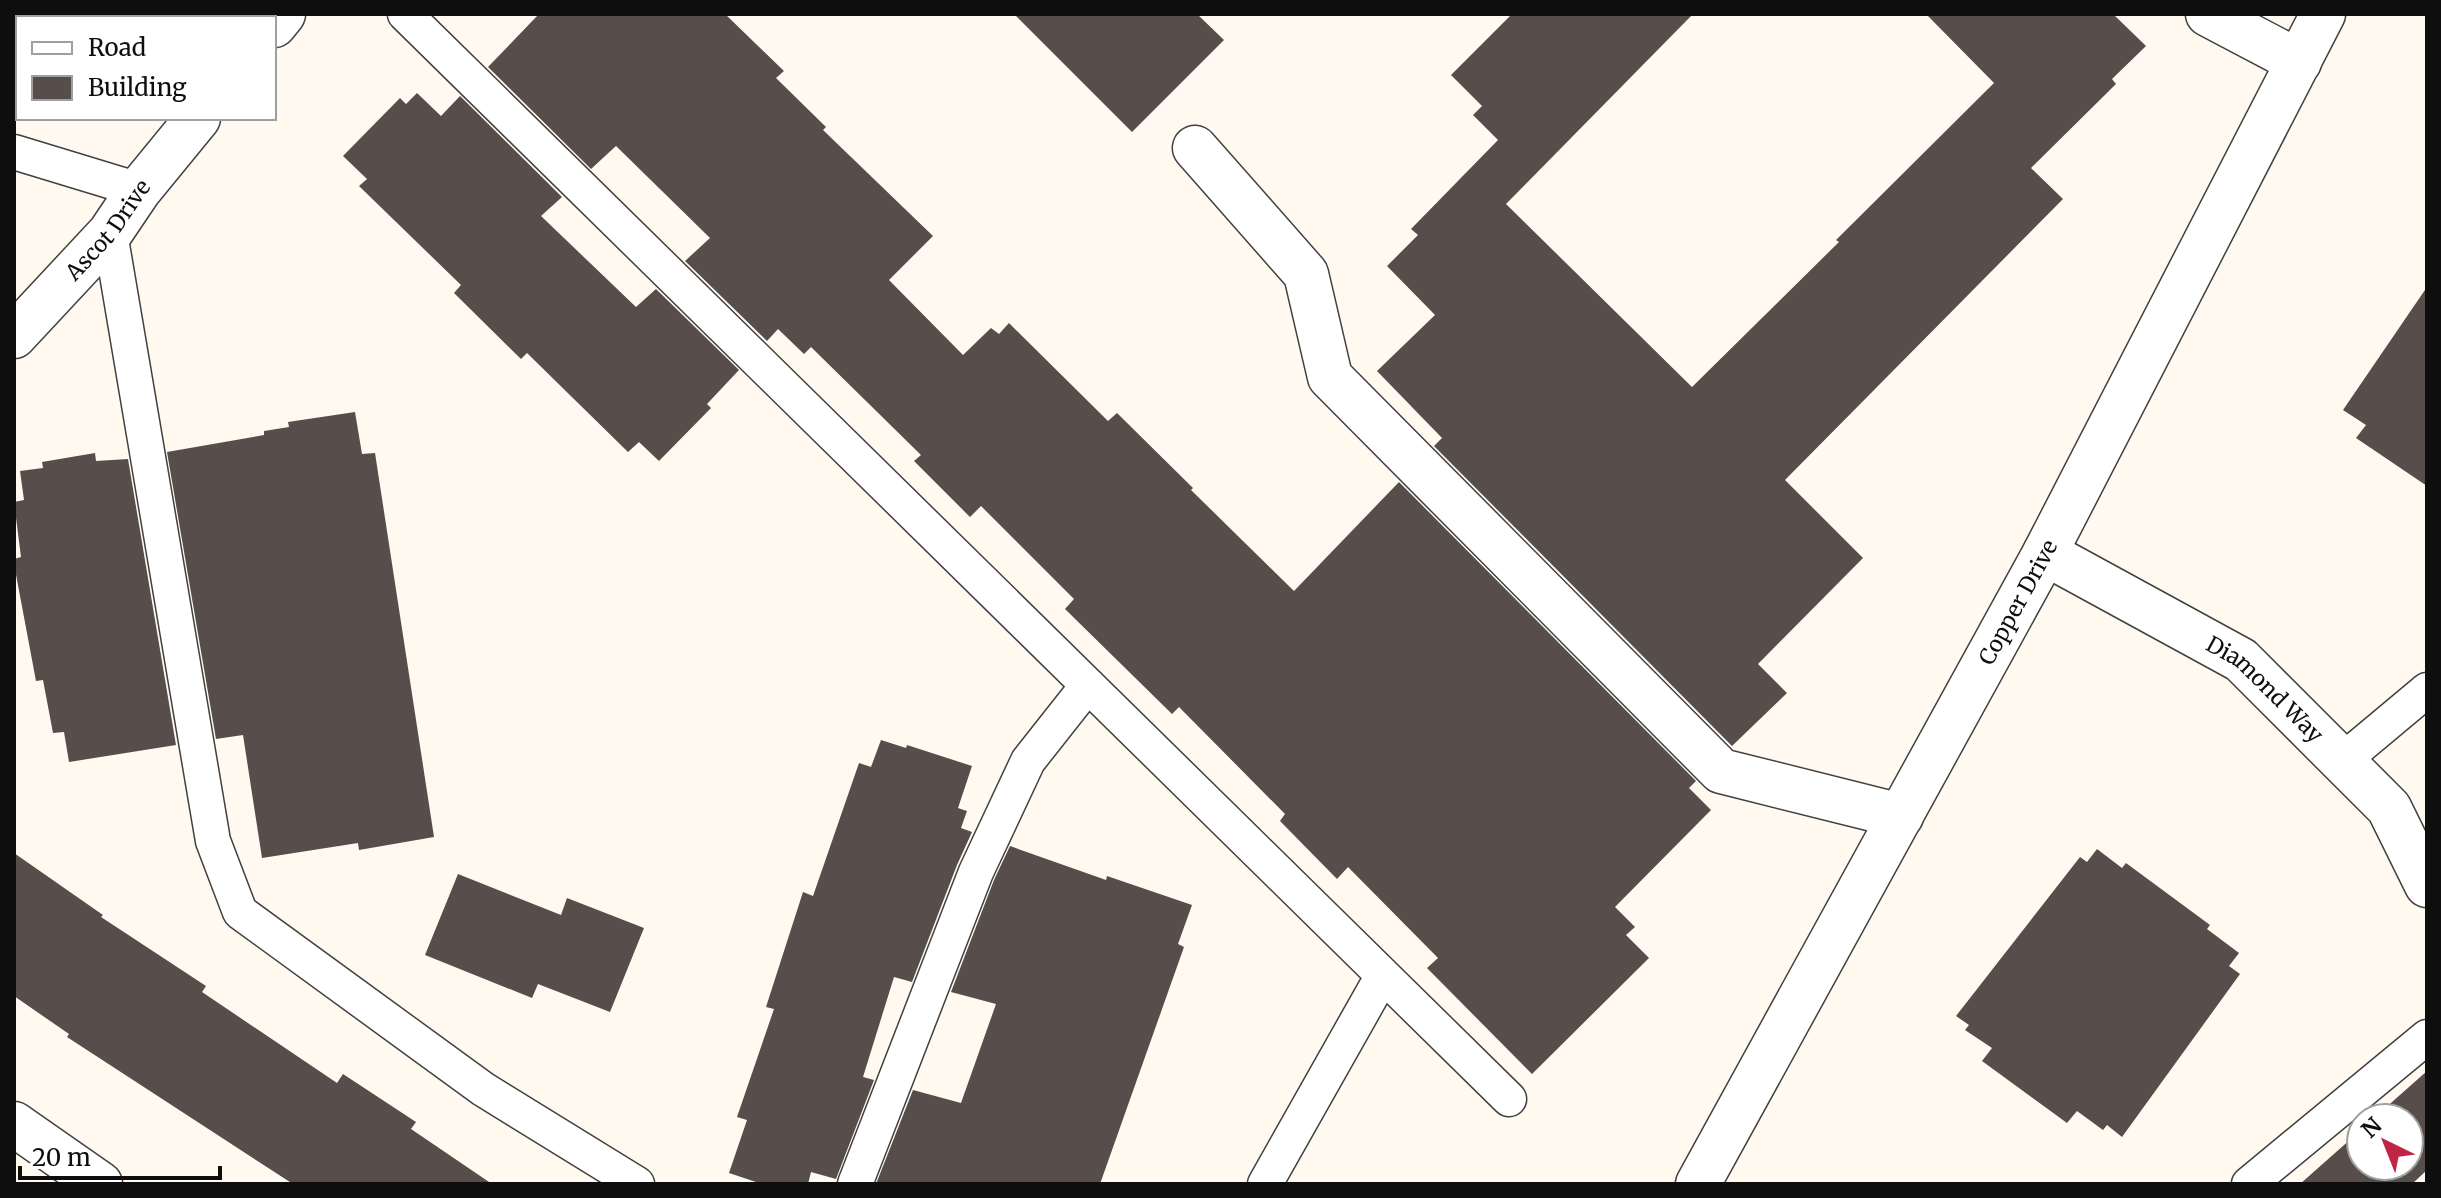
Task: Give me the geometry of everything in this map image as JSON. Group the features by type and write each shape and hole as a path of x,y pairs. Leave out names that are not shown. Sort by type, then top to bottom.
{"street":[{"path":"2208,14 2299,62"},
{"name":"Copper Drive","path":"1698,1184 2045,553 2323,14"},
{"name":"Ascot Drive","path":"14,336 110,233 139,190 196,120"},
{"path":"1195,148 1306,274 1330,377 1721,771 1901,816"},
{"name":"Diamond Way","path":"2045,553 2241,660 2389,808 2427,885"},
{"path":"14,1124 100,1184"}],"lane":[{"path":"405,14 1509,1099"},
{"path":"14,152 139,190"},
{"path":"110,233 213,841 240,912 483,1089 637,1184"},
{"path":"855,1184 976,872 1028,761 1088,685"},
{"path":"2342,761 2427,690"},
{"path":"1265,1184 1383,975"},
{"path":"2249,1184 2427,1037"}],"building":[{"path":"539,14 725,14 784,71 776,78 826,127 823,130 933,236 889,280 963,355 991,328 999,334 1009,323 1108,421 1117,413 1294,591 1399,482 1696,781 1689,788 1711,810 1615,907 1635,927 1626,935 1649,958 1532,1074 1427,968 1438,958 1348,867 1337,879 1280,821 1285,814 1179,707 1172,714 1065,609 1074,599 981,506 970,517 914,461 921,455 811,347 804,354 778,329 767,341 685,261 710,238 616,146 591,169 488,67"},
{"path":"1014,14 1197,14 1224,40 1132,132"},
{"path":"1512,14 1693,14 1506,204 1692,387 1994,83 1926,14 2113,14 2146,46 2112,79 2116,84 2031,168 2063,199 1785,480 1863,558 1758,664 1787,693 1732,746 1434,446 1442,438 1377,371 1435,315 1387,266 1418,235 1411,229 1498,140 1473,115 1482,106 1451,75"},
{"path":"417,93 441,116 460,96 562,197 541,216 636,307 656,289 739,370 707,404 711,408 659,461 639,442 628,452 527,353 521,359 454,293 461,285 359,186 367,179 343,156 400,98 406,104"},
{"path":"2427,287 2427,486 2356,438 2366,425 2343,410"},
{"path":"355,412 362,454 375,453 434,837 359,850 358,843 262,858 243,735 216,739 167,452 264,435 264,431 289,427 288,422"},
{"path":"95,453 96,461 128,459 176,745 69,762 64,732 53,733 43,680 36,681 14,564 14,559 21,557 14,502 24,500 20,471 43,468 42,462"},
{"path":"881,740 972,766 958,808 967,811 961,828 972,832 912,982 894,977 863,1077 874,1080 836,1179 811,1172 808,1184 762,1184 729,1173 747,1120 737,1117 774,1009 766,1007 803,892 813,896 859,763 871,767"},
{"path":"1010,846 1106,880 1107,876 1192,905 1178,944 1184,947 1100,1184 876,1184 913,1090 961,1103 996,1004 951,992"},
{"path":"2097,849 2122,868 2126,863 2210,925 2207,929 2239,953 2229,966 2240,974 2122,1137 2107,1125 2103,1130 2077,1111 2067,1123 1982,1061 1992,1048 1965,1030 1969,1025 1956,1016 2080,857 2087,862"},
{"path":"14,853 103,915 101,917 206,986 202,992 337,1083 343,1074 416,1122 411,1129 492,1184 293,1184 67,1037 69,1034 14,996"},
{"path":"458,874 561,915 567,898 644,928 610,1012 538,984 532,998 425,955"},
{"path":"2427,1071 2425,1172 2425,1102 2392,1102"},
{"path":"2345,1144 2345,1182 2414,1182 2412,1184 2300,1184"}]}
